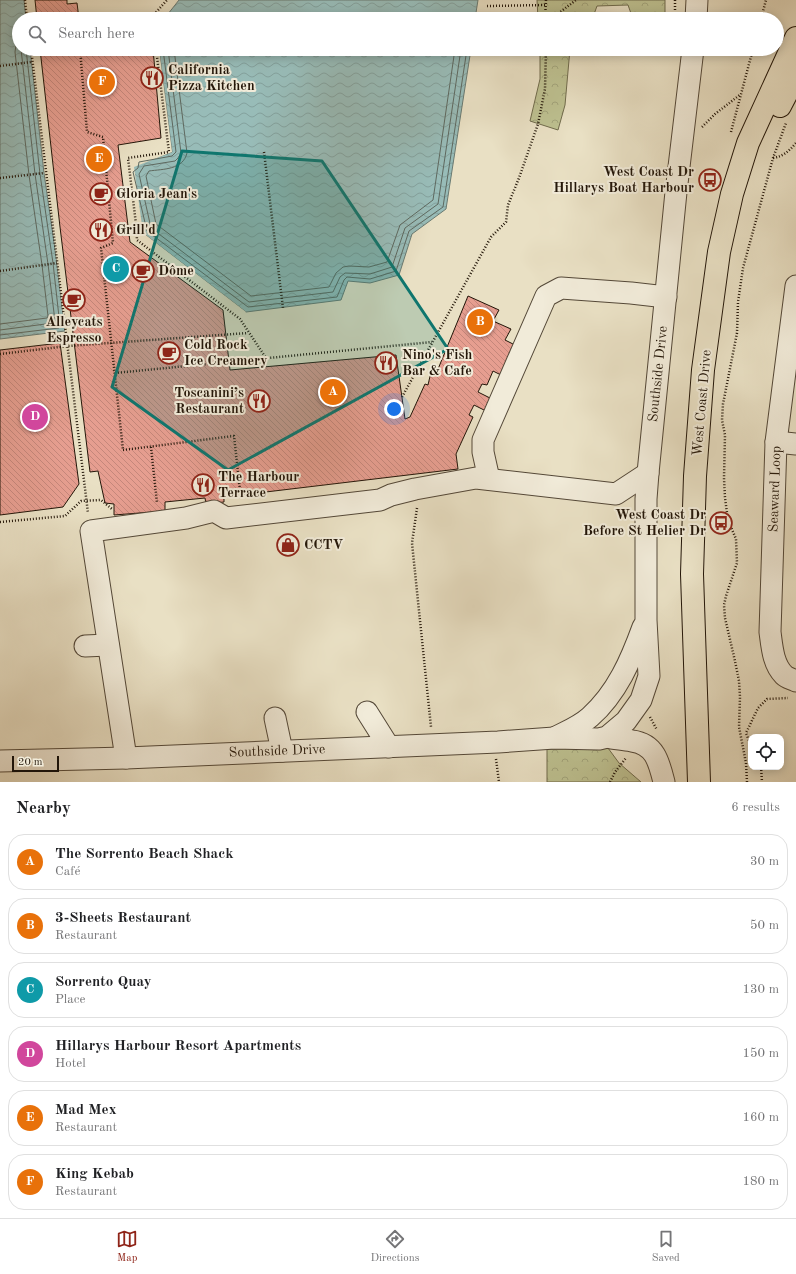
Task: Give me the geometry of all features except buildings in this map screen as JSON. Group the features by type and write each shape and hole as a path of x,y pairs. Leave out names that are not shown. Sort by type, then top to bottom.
{"main road":[{"name":"West Coast Drive","path":"698,782 692,574 695,476 704,362 719,252 732,194 748,143 796,38"},
{"name":"West Coast Drive","path":"712,782 704,563 712,405 728,277 735,240 751,178 771,124 796,75"}],"street":[{"path":"688,0 688,12"},
{"path":"696,12 697,0"},
{"name":"Southside Drive","path":"683,129 686,56"},
{"name":"Southside Drive","path":"0,761 126,758 389,747 554,738 599,739 607,737 626,721 642,700 649,676 646,620 646,499 683,129 692,56"},
{"name":"Seaward Loop","path":"792,689 785,676 778,668 774,658 770,632 786,443 796,286"},
{"path":"489,479 483,452 483,440 546,296 561,288 666,297"},
{"path":"126,758 91,531 186,518 214,511 226,518 380,500 391,495 415,489 476,478 616,494 648,473"},
{"name":"Southside Drive","path":"554,738 578,726 591,716 610,694 634,651 646,620"},
{"path":"85,646 108,645"},
{"path":"367,712 389,747"},
{"path":"275,718 282,751"},
{"path":"607,737 616,740 633,741 650,749 657,758 664,782"}],"path":[{"path":"25,0 26,12"},
{"path":"156,12 167,0"},
{"path":"545,12 546,0"},
{"path":"560,12 576,0"},
{"path":"675,0 675,12"},
{"path":"763,12 766,0"},
{"path":"487,6 546,4"},
{"path":"32,56 91,531"},
{"path":"81,56 87,132 103,137 113,243 101,248 124,450 234,436 243,516"},
{"path":"157,56 169,152 128,158 137,240 240,319 266,358"},
{"path":"402,397 491,237 506,222 508,204 538,124 545,89 546,56"},
{"path":"0,66 31,62"},
{"path":"747,782 746,763 739,727 739,681 725,618 724,605 737,563 736,539 728,520 725,498 725,435 722,420 723,404 737,333 738,302 743,268 773,158 788,116"},
{"path":"773,158 788,153 796,143"},
{"path":"264,152 283,308"},
{"path":"0,178 44,173"},
{"path":"0,271 57,263"},
{"path":"0,354 68,346 249,332"},
{"path":"115,373 433,342"},
{"path":"151,447 160,522"},
{"path":"417,508 412,543 431,722 431,745"},
{"path":"748,738 746,733 758,708 767,699 792,689"},
{"path":"610,782 615,772 629,754"},
{"path":"497,763 499,782"},
{"path":"761,770 762,782"}],"highlighted area":[{"path":"182,151 322,161 448,349 228,470 112,387"}],"green space":[{"path":"537,0 665,0 665,12 630,12 628,5 597,6 595,12 538,12"},
{"path":"540,56 569,56 565,105 558,130 530,121 540,79"},
{"path":"608,748 619,763 641,782 547,782 547,749"}],"water":[{"path":"0,0 24,0 25,12 12,12 12,56 31,56 44,173 65,331 0,339"},
{"path":"179,0 478,0 476,12 170,12"},
{"path":"160,56 470,56 446,209 412,234 399,275 370,283 348,281 341,300 246,312 143,233 128,168 172,152"}],"pier":[{"path":"158,56 160,56 172,152 134,167 143,233 246,312 243,312 141,234 126,167 132,165 133,156 170,151"},
{"path":"47,178 59,263 67,331 65,331"}],"place":[{"name":"California Pizza Kitchen","path":"152,78"},
{"name":"King Kebab","path":"102,82"},
{"name":"Mad Mex","path":"99,159"},
{"name":"West Coast Dr Hillarys Boat Harbour","path":"710,180"},
{"name":"Gloria Jean's","path":"101,194"},
{"name":"Grill'd","path":"101,230"},
{"name":"Sorrento Quay","path":"116,269"},
{"name":"Dôme","path":"143,271"},
{"name":"Alleycats Espresso","path":"74,300"},
{"name":"3-Sheets Restaurant","path":"480,322"},
{"name":"Cold Rock Ice Creamery","path":"169,353"},
{"name":"Nino's Fish Bar & Cafe","path":"386,363"},
{"name":"The Sorrento Beach Shack","path":"333,392"},
{"name":"Toscanini’s Restaurant","path":"259,401"},
{"name":"Hillarys Harbour Resort Apartments","path":"35,417"},
{"name":"The Harbour Terrace","path":"203,485"},
{"name":"West Coast Dr Before St Helier Dr","path":"721,523"},
{"name":"CCTV","path":"288,545"}]}
